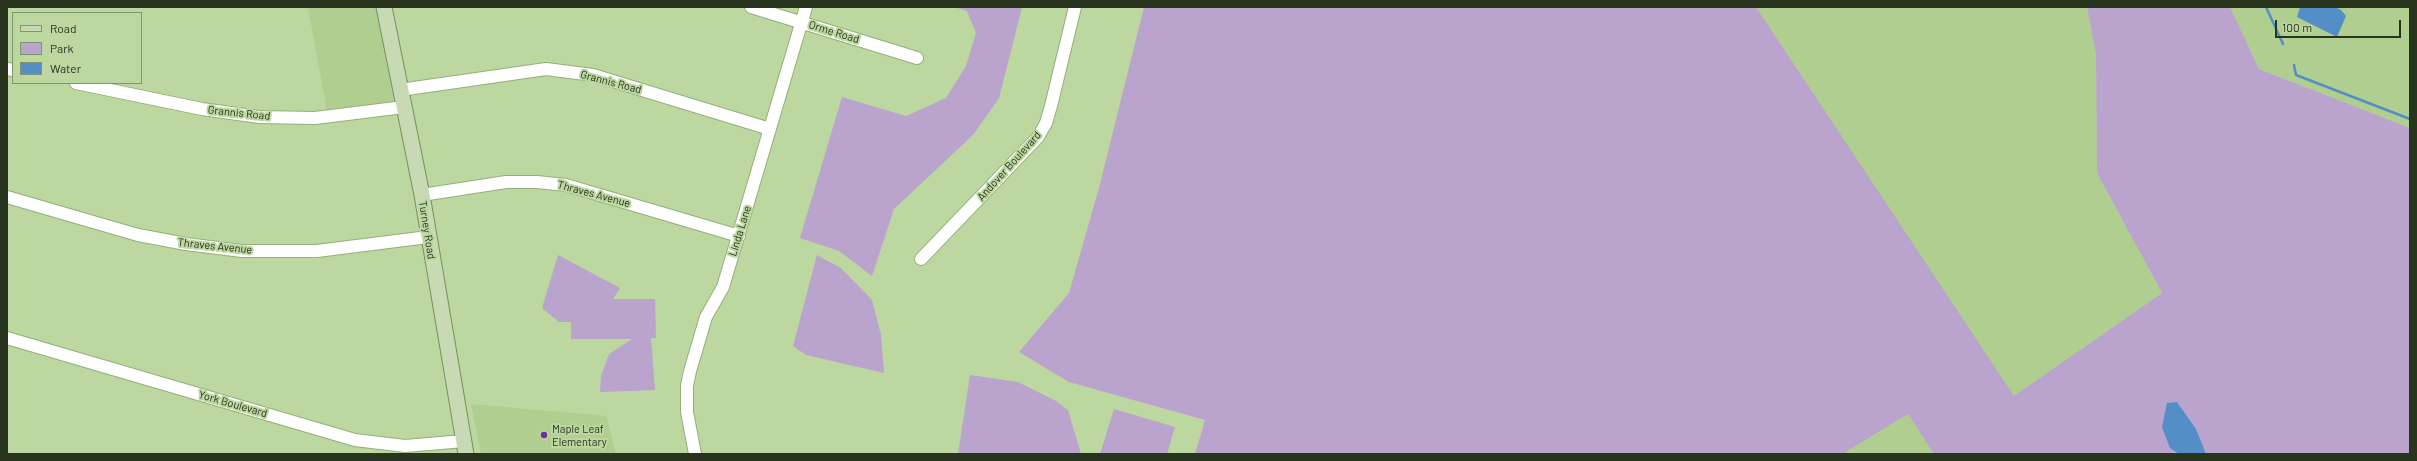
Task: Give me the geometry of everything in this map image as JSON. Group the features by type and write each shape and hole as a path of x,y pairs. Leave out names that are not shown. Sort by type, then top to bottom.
{"main road":[{"name":"Turney Road","path":"384,7 422,195 465,448"}],"street":[{"name":"Orme Road","path":"752,7 917,58"},
{"name":"Linda Lane","path":"695,454 687,412 687,386 706,317 723,287 806,7"},
{"name":"Andover Boulevard","path":"922,259 1038,137 1046,123 1051,106 1075,7"},
{"name":"Grannis Road","path":"400,90 546,69 593,76 770,129"},
{"name":"Grannis Road","path":"81,84 202,109 259,117 315,118 404,107"},
{"name":"Thraves Avenue","path":"422,195 506,182 537,182 566,185 738,236"},
{"name":"Thraves Avenue","path":"7,197 138,235 242,251 316,251 428,237"},
{"name":"York Boulevard","path":"7,338 355,440 405,446 465,448"}],"shaded area":[{"path":"308,7 392,7 411,111 329,122"},
{"path":"1755,7 2087,7 2096,54 2097,173 2162,293 2014,396"},
{"path":"2230,7 2410,7 2410,128 2259,69"},
{"name":"Maple Leaf Elementary","path":"471,404 606,416 616,454 481,454"},
{"path":"1908,414 1934,454 1826,454"}],"green space":[{"path":"954,7 1022,7 999,98 973,135 894,209 872,276 839,251 800,238 842,97 906,116 946,98 966,66 976,33 967,11"},
{"path":"1144,7 1756,7 2014,396 2162,293 2097,173 2096,54 2087,7 2230,7 2259,69 2410,128 2410,454 1934,454 1908,414 1842,454 1195,454 1205,420 1069,382 1019,352 1069,293 1099,188"},
{"path":"558,255 620,288 613,299 655,299 656,338 651,338 655,390 600,392 601,376 609,354 632,339 571,339 571,322 559,322 542,308"},
{"path":"817,255 841,268 872,300 881,335 884,373 806,355 793,346"},
{"path":"970,375 1018,382 1056,401 1068,410 1081,454 958,454"},
{"path":"1114,409 1175,427 1167,454 1100,454"}],"water":[{"path":"2300,7 2335,7 2341,10 2346,16 2337,37 2297,17"},
{"path":"2177,402 2196,429 2206,454 2179,454 2170,448 2162,427 2167,403"}],"waterway":[{"path":"2266,7 2283,44"},
{"path":"2294,65 2296,75 2410,119"}],"place":[{"name":"Maple Leaf Elementary","path":"544,435"}]}
